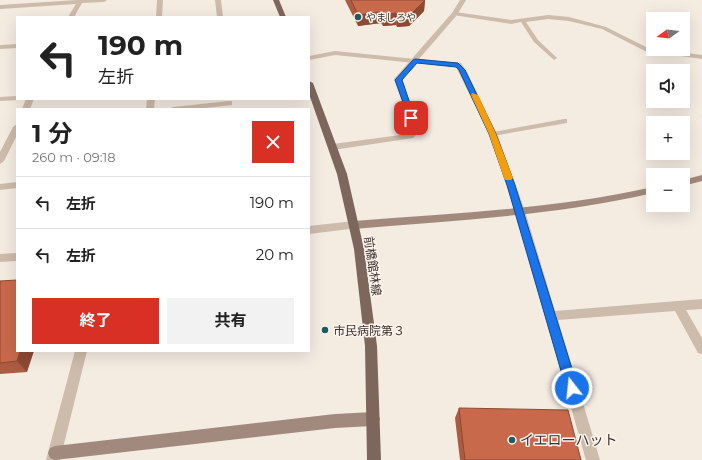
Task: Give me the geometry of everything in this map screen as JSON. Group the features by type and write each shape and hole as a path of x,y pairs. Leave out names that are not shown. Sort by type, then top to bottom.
{"main road":[{"path":"276,0 283,16"},
{"name":"前橋館林線","path":"310,85 342,174 354,225 371,346 374,460"}],"street":[{"path":"0,6 104,0"},
{"path":"159,16 160,0"},
{"path":"218,0 220,16"},
{"path":"333,147 410,136 416,131 398,80 454,14 463,0"},
{"path":"73,16 80,2"},
{"path":"0,47 16,46"},
{"path":"415,61 458,65 462,70 493,134 520,211 593,460"},
{"path":"0,99 16,98"},
{"path":"184,108 229,104"},
{"path":"0,161 16,129"},
{"path":"690,181 702,178"},
{"path":"0,187 16,185"},
{"path":"310,230 520,211 613,199 646,192"},
{"path":"0,258 16,257"},
{"path":"551,316 702,304"},
{"path":"678,306 702,349"},
{"path":"81,352 54,457 335,421 373,419"}],"lane":[{"path":"454,14 505,22 548,18 569,19 604,28 646,50 702,57"},
{"path":"523,21 536,41 554,58"},
{"path":"310,58 335,53 415,61"},
{"path":"493,134 564,121"}],"building":[{"path":"351,0 425,0 410,15 398,16 396,13 383,15 381,12 358,15"},
{"path":"16,280 16,352 20,352 17,361 0,363 0,281"},
{"name":"イエローハット","path":"459,408 568,410 581,460 465,460"}],"slow traffic":[{"path":"474,95 493,134 508,178"}],"place":[{"name":"やましろや","path":"358,17"},
{"name":"市民病院第３","path":"325,330"},
{"name":"イエローハット","path":"512,440"}],"route":[{"path":"411,118 398,80 415,61 458,65 462,70 493,134 511,185 572,388"}]}
